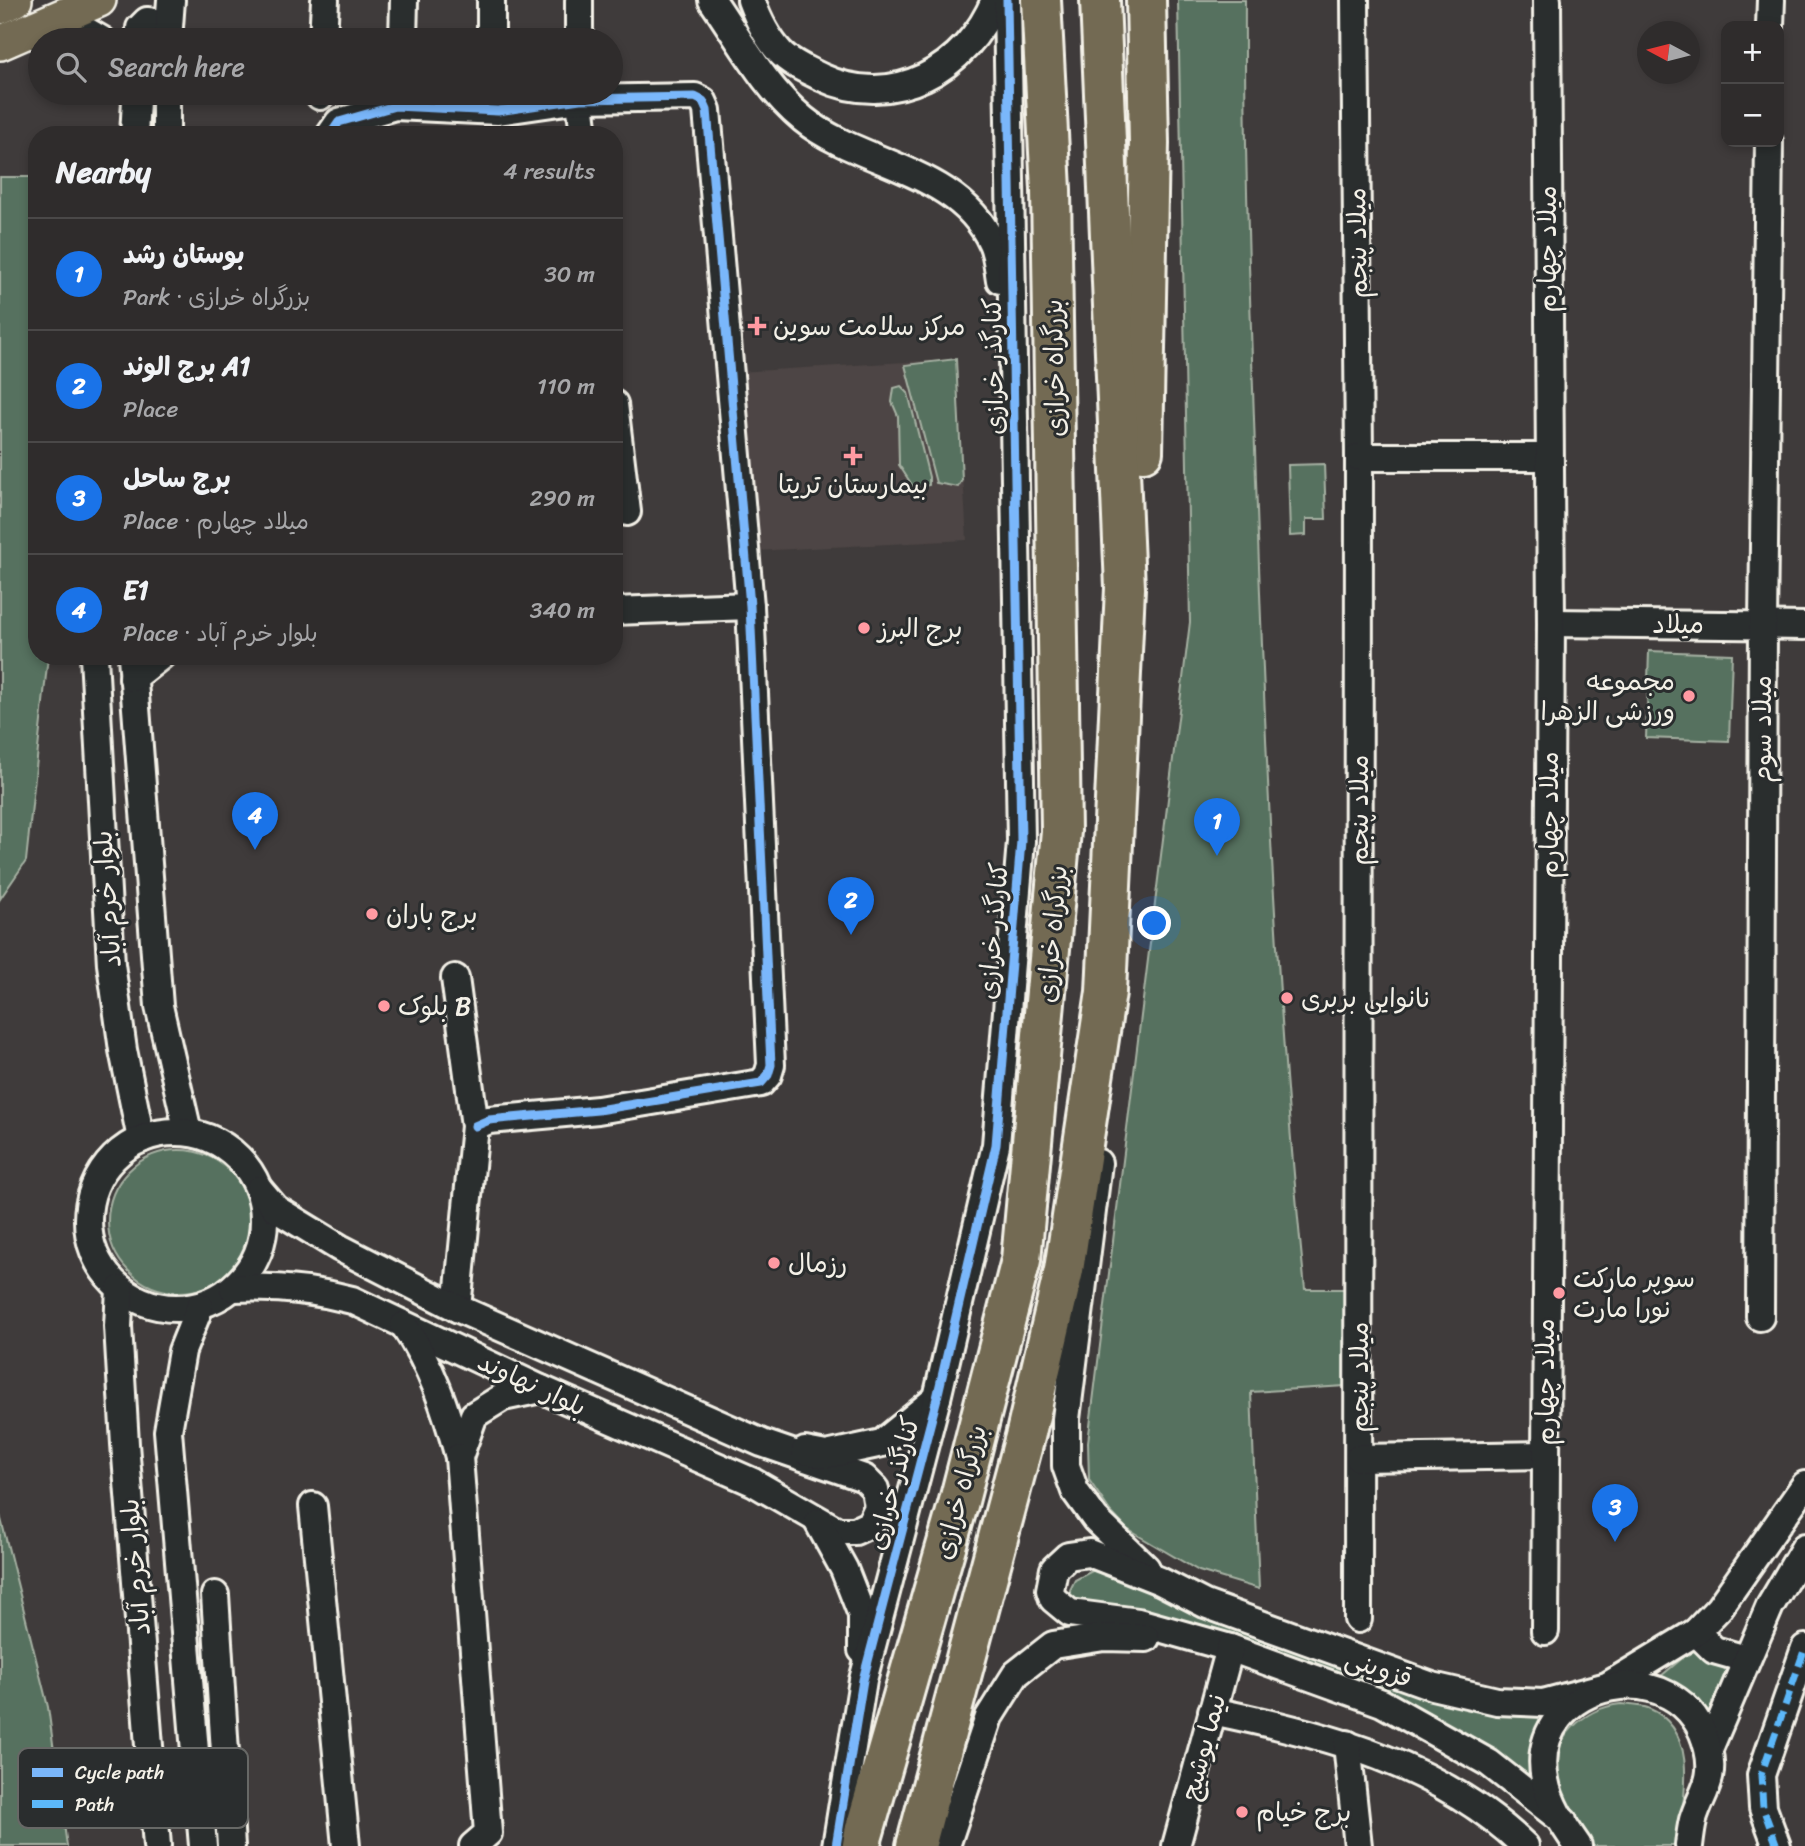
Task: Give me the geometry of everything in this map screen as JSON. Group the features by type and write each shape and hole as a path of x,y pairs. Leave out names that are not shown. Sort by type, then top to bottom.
{"highway":[{"name":"بزرگراه خرازی","path":"860,1846 958,1505 1023,1247 1061,831 1051,204 1041,0"},
{"name":"بزرگراه خرازی","path":"916,1846 1022,1446 1064,1270 1106,992 1125,588 1100,0"},
{"path":"1125,588 1143,540 1149,143 1146,0"}],"main road":[{"path":"0,7 15,0"},
{"path":"33,28 99,0"},
{"path":"3,41 28,30"}],"street":[{"path":"167,28 171,0"},
{"path":"323,28 324,0"},
{"path":"403,28 404,0"},
{"path":"491,0 491,28"},
{"path":"579,0 579,28"},
{"path":"712,0 778,95 802,118 838,141 922,177 972,213 993,244 1014,346"},
{"path":"751,0 772,42 782,54 802,68 832,82 856,89 886,89 914,84 940,71 964,52 995,0"},
{"name":"کنارگذر خرازی","path":"836,1846 863,1680 937,1398 996,1145 1021,841 1007,0"},
{"name":"میلاد پنجم","path":"1355,0 1359,457 1358,1619"},
{"name":"میلاد چهارم","path":"1545,1631 1551,624 1547,0"},
{"path":"1770,21 1771,0"},
{"path":"140,28 147,21 156,22 159,28"},
{"path":"3,41 28,37"},
{"path":"475,1126 489,1120 598,1110 712,1092 761,1083 768,1075 771,1051 750,606 707,110 703,102 695,97 623,96"},
{"path":"135,105 135,126"},
{"path":"166,105 166,126"},
{"path":"336,126 339,122 395,106 499,123 552,105"},
{"path":"580,105 583,126"},
{"name":"میلاد سوم","path":"1760,1317 1763,625 1769,147"},
{"path":"1359,457 1548,457"},
{"path":"623,485 626,512"},
{"path":"623,611 750,606"},
{"name":"میلاد","path":"1551,624 1805,626"},
{"name":"بلوار خرم آباد","path":"94,665 111,964 123,1050 141,1139"},
{"name":"بلوار خرم آباد","path":"132,667 159,1006 188,1132"},
{"path":"455,978 475,1126 457,1308"},
{"path":"1106,992 1107,1084 1086,1280 1066,1419 1066,1466 1075,1491 1096,1520 1160,1581"},
{"path":"188,1132 211,1139 231,1151 247,1168 259,1189 264,1215 262,1242 251,1268 233,1288 200,1306 172,1309 144,1303 120,1289 100,1266 89,1238 89,1208 98,1180 116,1156 141,1139 164,1133 188,1132"},
{"name":"بلوار نهاوند","path":"259,1189 276,1209 340,1248 457,1308 762,1443"},
{"name":"بلوار نهاوند","path":"233,1288 273,1286 319,1291 352,1300 541,1390 753,1482 805,1510 818,1522"},
{"name":"بلوار خرم آباد","path":"120,1289 118,1326 125,1444 148,1748"},
{"name":"بلوار خرم آباد","path":"195,1748 169,1432 182,1351 200,1306"},
{"path":"403,1324 423,1353 442,1397 459,1457 488,1833 473,1846"},
{"path":"459,1457 474,1415 503,1397 541,1390"},
{"path":"762,1443 826,1454 882,1443 937,1398"},
{"path":"762,1443 864,1478 875,1489 878,1507 870,1524 855,1531 838,1531 818,1522"},
{"path":"1359,1458 1545,1455"},
{"path":"1578,1846 1547,1789 1545,1753 1552,1730 1566,1710 1585,1695 1607,1686 1696,1632 1719,1608 1805,1485"},
{"path":"313,1506 346,1846"},
{"path":"818,1522 844,1569 862,1615 863,1680"},
{"path":"1689,1846 1693,1818 1707,1785 1709,1749 1770,1606 1805,1547"},
{"path":"1160,1581 1102,1557 1077,1553 1068,1556 1054,1569 1050,1590 1060,1608 1070,1613 1138,1622 1189,1639"},
{"name":"قزوینی","path":"1160,1581 1205,1604 1298,1640 1458,1694 1497,1701 1543,1703 1607,1686"},
{"path":"215,1595 225,1748"},
{"path":"1696,1632 1714,1650 1746,1659"},
{"path":"946,1846 989,1717 1016,1674 1053,1645 1104,1637 1189,1639"},
{"name":"قزوینی","path":"1189,1639 1230,1648 1382,1703 1489,1763 1563,1821"},
{"name":"نیما یوشیج","path":"1176,1846 1230,1648"},
{"path":"1777,1846 1763,1808 1761,1775 1805,1648"},
{"path":"1607,1686 1633,1684 1659,1690 1682,1704 1699,1724 1709,1749"},
{"path":"1212,1711 1304,1730 1421,1773 1503,1825 1525,1846"},
{"path":"192,1715 223,1715"},
{"path":"1347,1744 1358,1846"},
{"name":"بلوار خرم آباد","path":"155,1828 156,1846"},
{"name":"بلوار خرم آباد","path":"201,1828 203,1846"},
{"path":"230,1828 231,1846"}],"shaded area":[{"name":"بیمارستان تریتا","path":"956,359 967,540 753,551 738,372"}],"green space":[{"path":"1178,0 1245,0 1247,180 1260,581 1273,885 1287,1087 1305,1289 1344,1289 1345,1386 1251,1392 1259,1589 1199,1571 1127,1529 1110,1511 1089,1480 1088,1442 1190,622"},
{"path":"0,177 28,177 28,665 47,665 26,861 0,899"},
{"path":"956,359 962,480 958,487 936,483 905,365"},
{"path":"901,386 908,393 929,485 914,488 899,465 898,416 892,402 894,388"},
{"path":"1324,464 1326,519 1306,519 1306,535 1290,536 1288,465"},
{"name":"مجموعه ورزشی الزهرا","path":"1649,651 1732,654 1729,741 1646,738"},
{"path":"179,1150 206,1155 229,1171 245,1194 250,1221 245,1248 229,1271 206,1287 179,1292 152,1287 129,1271 113,1248 108,1221 113,1194 129,1171 152,1155"},
{"path":"0,1515 48,1707 54,1748 18,1748 18,1828 65,1828 67,1846 0,1846"},
{"path":"1092,1571 1104,1571 1193,1610 1553,1711 1532,1752 1529,1777 1480,1741 1415,1706 1312,1670 1071,1600 1070,1590 1075,1580"},
{"path":"1697,1646 1726,1670 1707,1722 1655,1681"},
{"path":"1621,1704 1648,1708 1665,1718 1676,1733 1685,1769 1683,1809 1677,1846 1593,1846 1571,1815 1558,1789 1555,1765 1558,1751 1572,1728 1594,1712"}],"marked path":[{"path":"1777,1846 1763,1808 1761,1775 1805,1648"}],"cycle path":[{"path":"836,1846 863,1680 937,1398 996,1145 1021,841 1007,0"},
{"path":"475,1126 489,1120 598,1110 761,1083 768,1075 771,1065 750,606 707,110 703,101 695,97 623,98"},
{"path":"336,126 339,122 395,106 498,111 539,105"}],"place":[{"name":"مرکز سلامت سوین","path":"757,326"},
{"name":"بیمارستان تریتا","path":"853,456"},
{"name":"برج البرز","path":"864,628"},
{"name":"مجموعه ورزشی الزهرا","path":"1689,696"},
{"name":"E1","path":"255,850"},
{"name":"بوستان رشد","path":"1217,856"},
{"name":"برج باران","path":"372,914"},
{"name":"برج الوند A1","path":"851,935"},
{"name":"نانوایی بربری","path":"1287,998"},
{"name":"بلوک B","path":"384,1006"},
{"name":"رزمال","path":"774,1263"},
{"name":"سوپر مارکت نورا مارت","path":"1559,1293"},
{"name":"برج ساحل","path":"1615,1542"},
{"name":"برج خیام","path":"1242,1812"}]}
